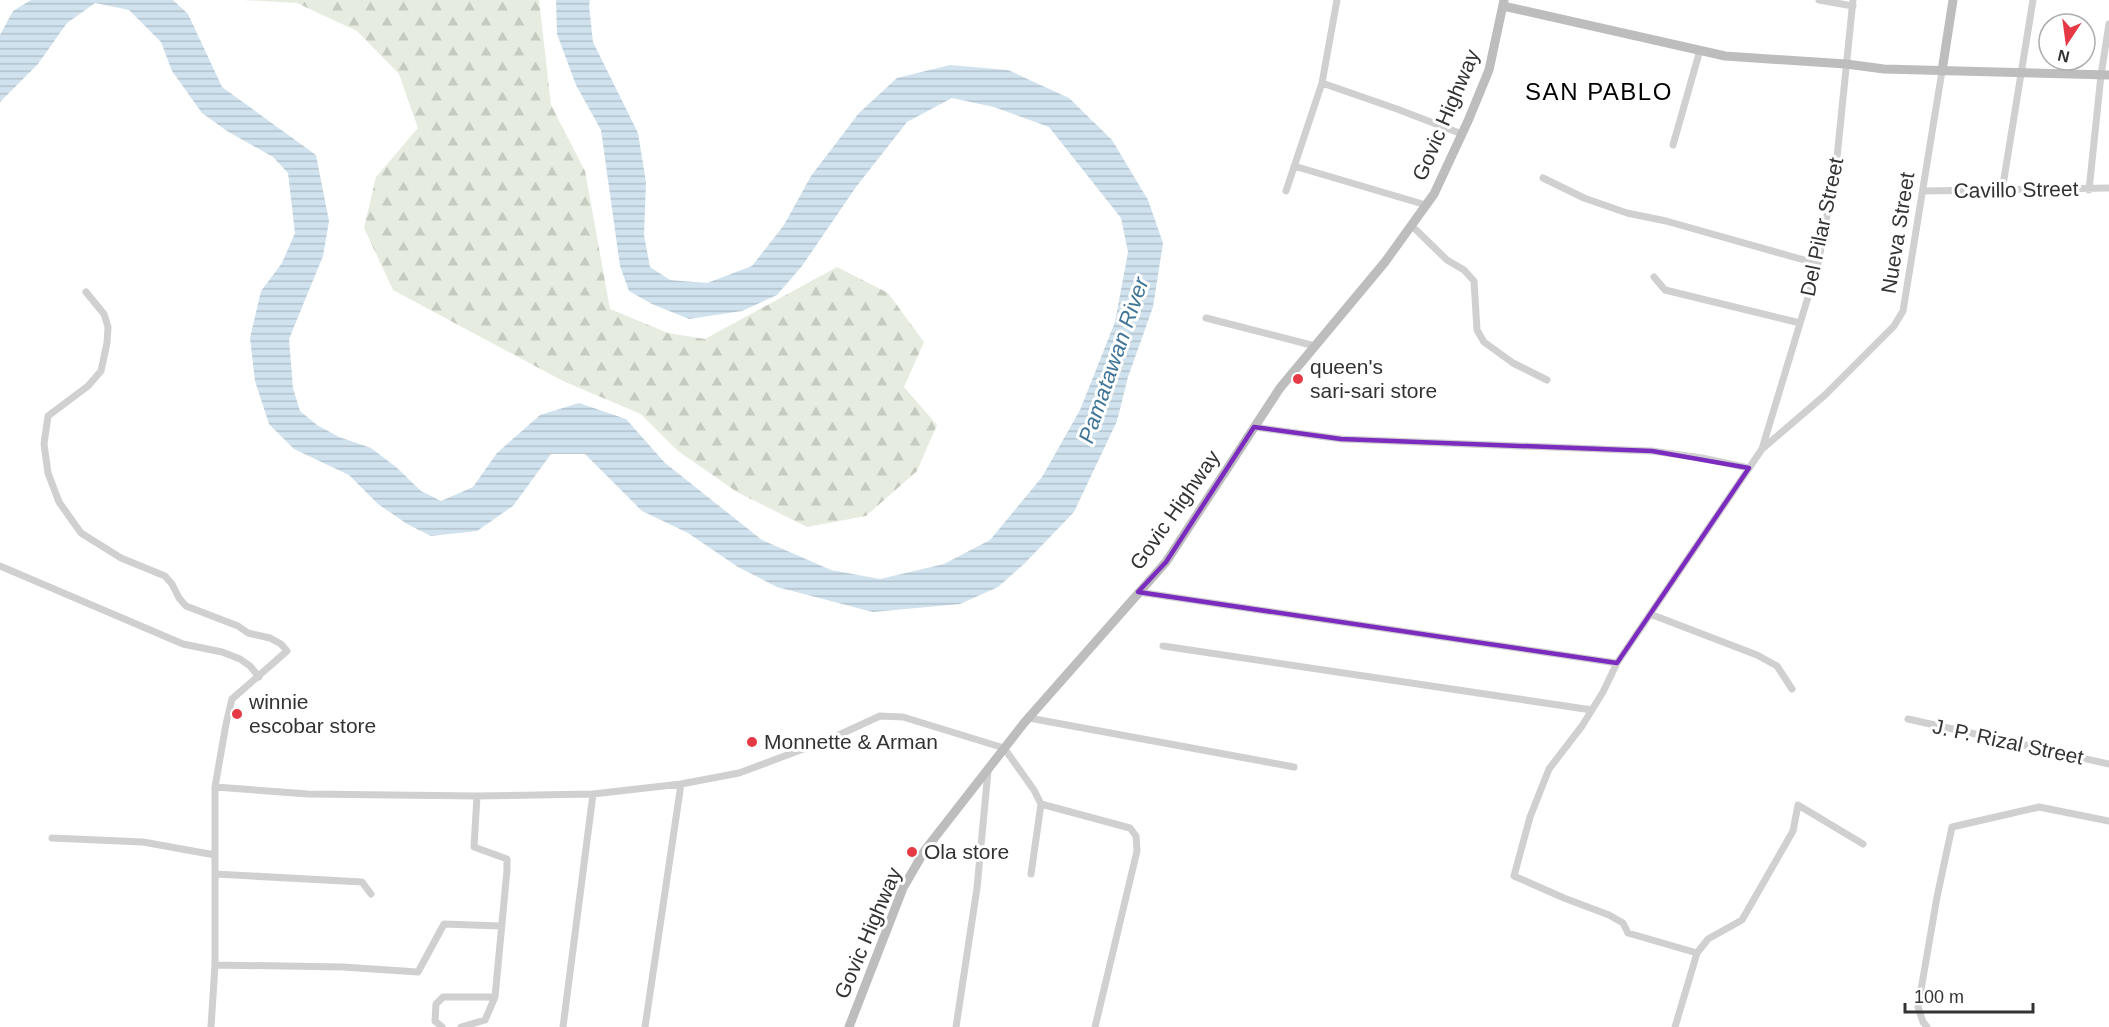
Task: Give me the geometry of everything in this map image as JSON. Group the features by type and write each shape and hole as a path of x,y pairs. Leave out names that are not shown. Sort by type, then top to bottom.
{"main road":[{"name":"Nueva Street","path":"1942,72 1953,0"},
{"path":"1503,3 1725,56 1942,72 2105,75"},
{"name":"Govic Highway","path":"849,1027 903,888 925,850 1029,718 1166,562 1280,388 1385,262 1434,194 1489,69 1503,3"}],"street":[{"path":"1286,191 1322,83 1337,0"},
{"path":"1819,0 1853,3"},
{"path":"2002,191 2033,0"},
{"name":"Del Pilar Street","path":"1762,449 1818,264 1836,167 1853,3"},
{"path":"2089,190 2105,75 2109,24"},
{"path":"1673,145 1700,50"},
{"name":"Nueva Street","path":"1762,449 1825,395 1894,326 1904,312 1942,72"},
{"path":"1322,83 1462,134"},
{"path":"1294,166 1426,205"},
{"path":"1544,178 1584,198 1627,213 1666,221 1818,264"},
{"name":"Cavillo Street","path":"1924,191 2109,188"},
{"path":"1411,225 1447,260 1464,270 1474,281 1477,330 1484,342 1513,363 1547,380"},
{"path":"1654,277 1665,290 1800,323"},
{"path":"86,292 104,314 108,327 107,343 101,371 88,386 48,416 44,444 48,473 59,502 81,533 122,558 165,576 172,584 178,598 186,606 238,626 248,633 270,638 281,644 287,651 232,699 215,787 215,965 211,1027"},
{"path":"1206,318 1315,346"},
{"path":"1254,427 1341,439 1652,451 1749,468"},
{"path":"1697,953 1628,933 1623,923 1609,915 1514,876 1530,817 1549,769 1592,711 1617,663 1762,449"},
{"path":"0,567 183,644 222,652 240,659 259,677"},
{"path":"1138,592 1617,663"},
{"path":"1650,614 1757,655 1777,666 1792,689"},
{"path":"1164,646 1592,711"},
{"path":"215,787 308,794 477,796 592,794 681,784 739,773 830,739 880,716 903,717 1004,748 1034,790 1041,804 1031,874"},
{"path":"1029,718 1294,767"},
{"name":"J. P. Rizal Street","path":"1908,720 2109,764"},
{"path":"956,1027 977,888 988,768"},
{"path":"645,1027 681,784"},
{"path":"563,1027 592,794"},
{"path":"461,1027 485,1020 495,997 507,870 507,859 474,847 477,796"},
{"path":"1041,804 1130,828 1136,836 1137,851 1095,1027"},
{"path":"1675,1027 1697,953 1708,939 1742,920 1793,831 1798,805 1863,844"},
{"path":"1927,1027 1918,1007 1952,827 2039,807 2109,821"},
{"path":"52,838 143,842 215,855"},
{"path":"214,874 362,882 371,894"},
{"path":"215,965 343,967 418,972 444,924 501,926"},
{"path":"442,1027 435,1021 436,1004 443,997 495,997"}],"highlighted area":[{"path":"1254,427 1341,439 1652,451 1749,468 1617,663 1138,592 1166,562"}],"green space":[{"path":"243,0 539,0 551,105 585,171 610,309 668,333 705,339 837,267 888,293 924,342 904,387 937,425 917,471 866,516 807,527 737,492 678,451 641,414 563,381 393,290 364,228 376,177 418,128 399,74 357,31 297,3"}],"water":[{"name":"Pamatawan River","path":"31,0 173,0 188,14 222,87 316,155 329,221 323,256 289,339 293,388 300,411 317,425 339,437 371,448 396,467 421,491 441,501 473,487 497,453 540,415 579,403 626,419 665,463 762,540 831,570 880,579 944,564 990,540 1042,477 1080,410 1115,322 1128,252 1121,218 1049,127 994,107 952,98 907,122 856,187 802,266 777,295 742,311 689,319 652,304 629,291 620,266 601,130 576,85 557,34 556,0 590,0 593,42 638,133 646,182 644,235 650,267 670,280 707,283 752,266 784,225 811,176 859,113 897,78 950,65 1008,70 1069,98 1112,140 1148,200 1163,243 1153,307 1128,377 1117,421 1074,512 1024,564 998,587 960,604 873,612 777,587 738,567 688,533 642,511 585,454 551,454 513,506 477,531 431,536 407,524 378,504 349,475 294,449 269,424 255,381 250,338 261,291 282,263 295,233 288,173 273,157 227,131 202,113 172,71 161,42 129,10 95,3 67,23 38,64 0,102 0,35 13,11"}],"place":[{"name":"queen's sari-sari store","path":"1298,379"},
{"name":"winnie escobar store","path":"237,714"},
{"name":"Monnette & Arman","path":"752,742"},
{"name":"Ola store","path":"912,852"}],"district":[{"name":"SAN PABLO","path":"1599,92"}]}
